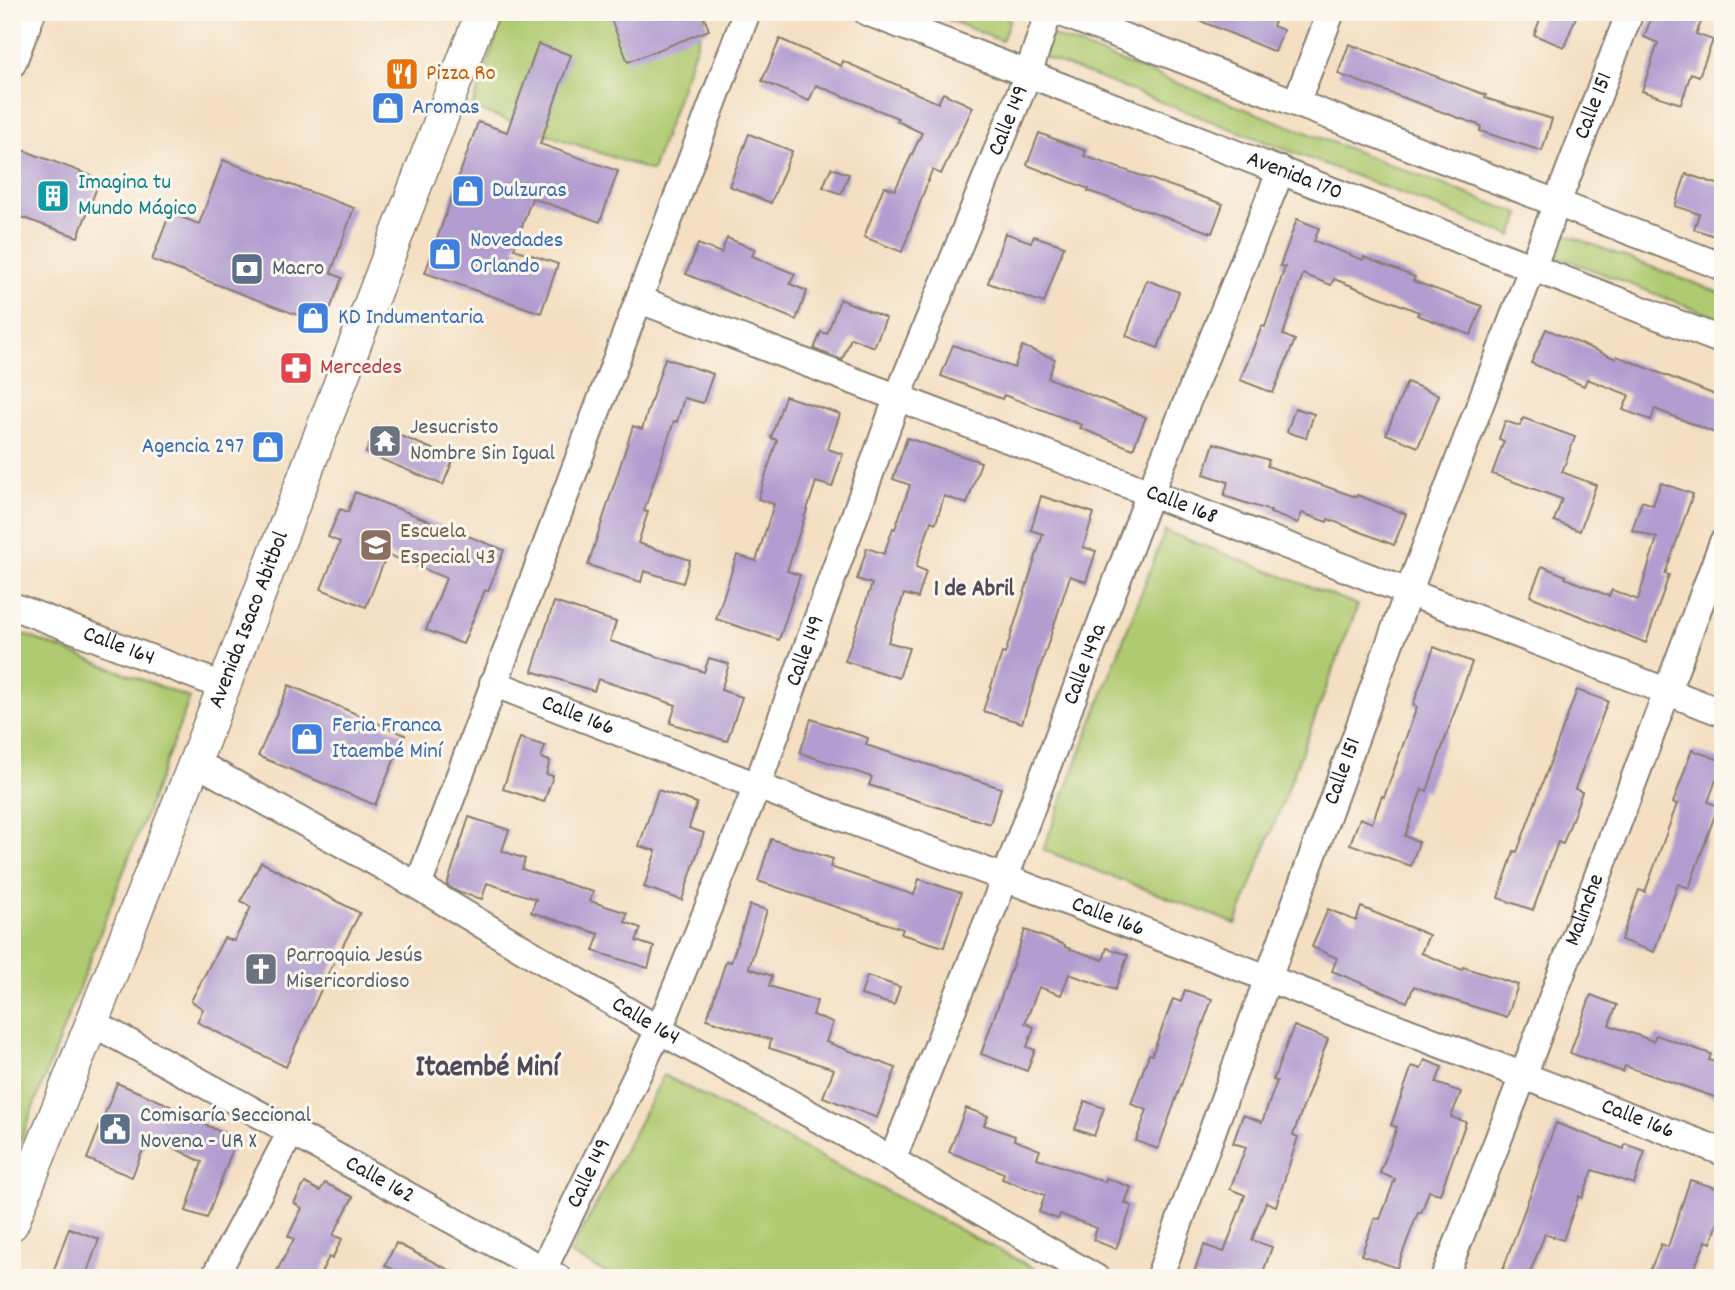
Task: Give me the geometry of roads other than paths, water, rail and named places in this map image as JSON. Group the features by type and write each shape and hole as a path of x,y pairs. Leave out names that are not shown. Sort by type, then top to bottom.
{"main road":[{"name":"Avenida Isaco Abitbol","path":"12,1223 195,762 482,12"}],"street":[{"path":"12,64 32,12"},
{"path":"418,886 747,12"},
{"name":"Avenida 170","path":"867,12 1723,341"},
{"name":"Calle 149","path":"547,1275 659,1030 757,786 897,399 1028,74 1049,12"},
{"path":"1059,12 1723,267"},
{"path":"1296,103 1331,12"},
{"name":"Calle 151","path":"1159,1278 1408,593 1630,12"},
{"name":"Calle 149a","path":"892,1160 1005,878 1150,493 1281,170"},
{"name":"Calle 168","path":"640,300 1723,713"},
{"name":"Malinche","path":"1444,1278 1523,1076 1723,542"},
{"name":"Calle 164","path":"12,606 223,686"},
{"name":"Calle 166","path":"493,683 757,786 1723,1152"},
{"name":"Calle 164","path":"195,762 418,886 659,1030 1096,1278"},
{"name":"Calle 162","path":"91,1022 547,1275"},
{"path":"214,1278 291,1132"}],"place":[{"name":"Pizza Ro","path":"402,74"},
{"name":"Aromas","path":"388,108"},
{"name":"Dulzuras","path":"468,191"},
{"name":"Imagina tu Mundo Mágico","path":"53,196"},
{"name":"Novedades Orlando","path":"445,254"},
{"name":"Macro","path":"247,269"},
{"name":"KD Indumentaria","path":"313,318"},
{"name":"Mercedes","path":"296,368"},
{"name":"Jesucristo Nombre Sin Igual","path":"385,441"},
{"name":"Agencia 297","path":"268,447"},
{"name":"Escuela Especial 43","path":"376,545"},
{"name":"Feria Franca Itaembé Miní","path":"307,739"},
{"name":"Parroquia Jesús Misericordioso","path":"261,969"},
{"name":"Comisaría Seccional Novena - UR X","path":"115,1129"}],"district":[{"name":"1 de Abril","path":"974,590"},
{"name":"Itaembé Miní","path":"487,1069"}]}
